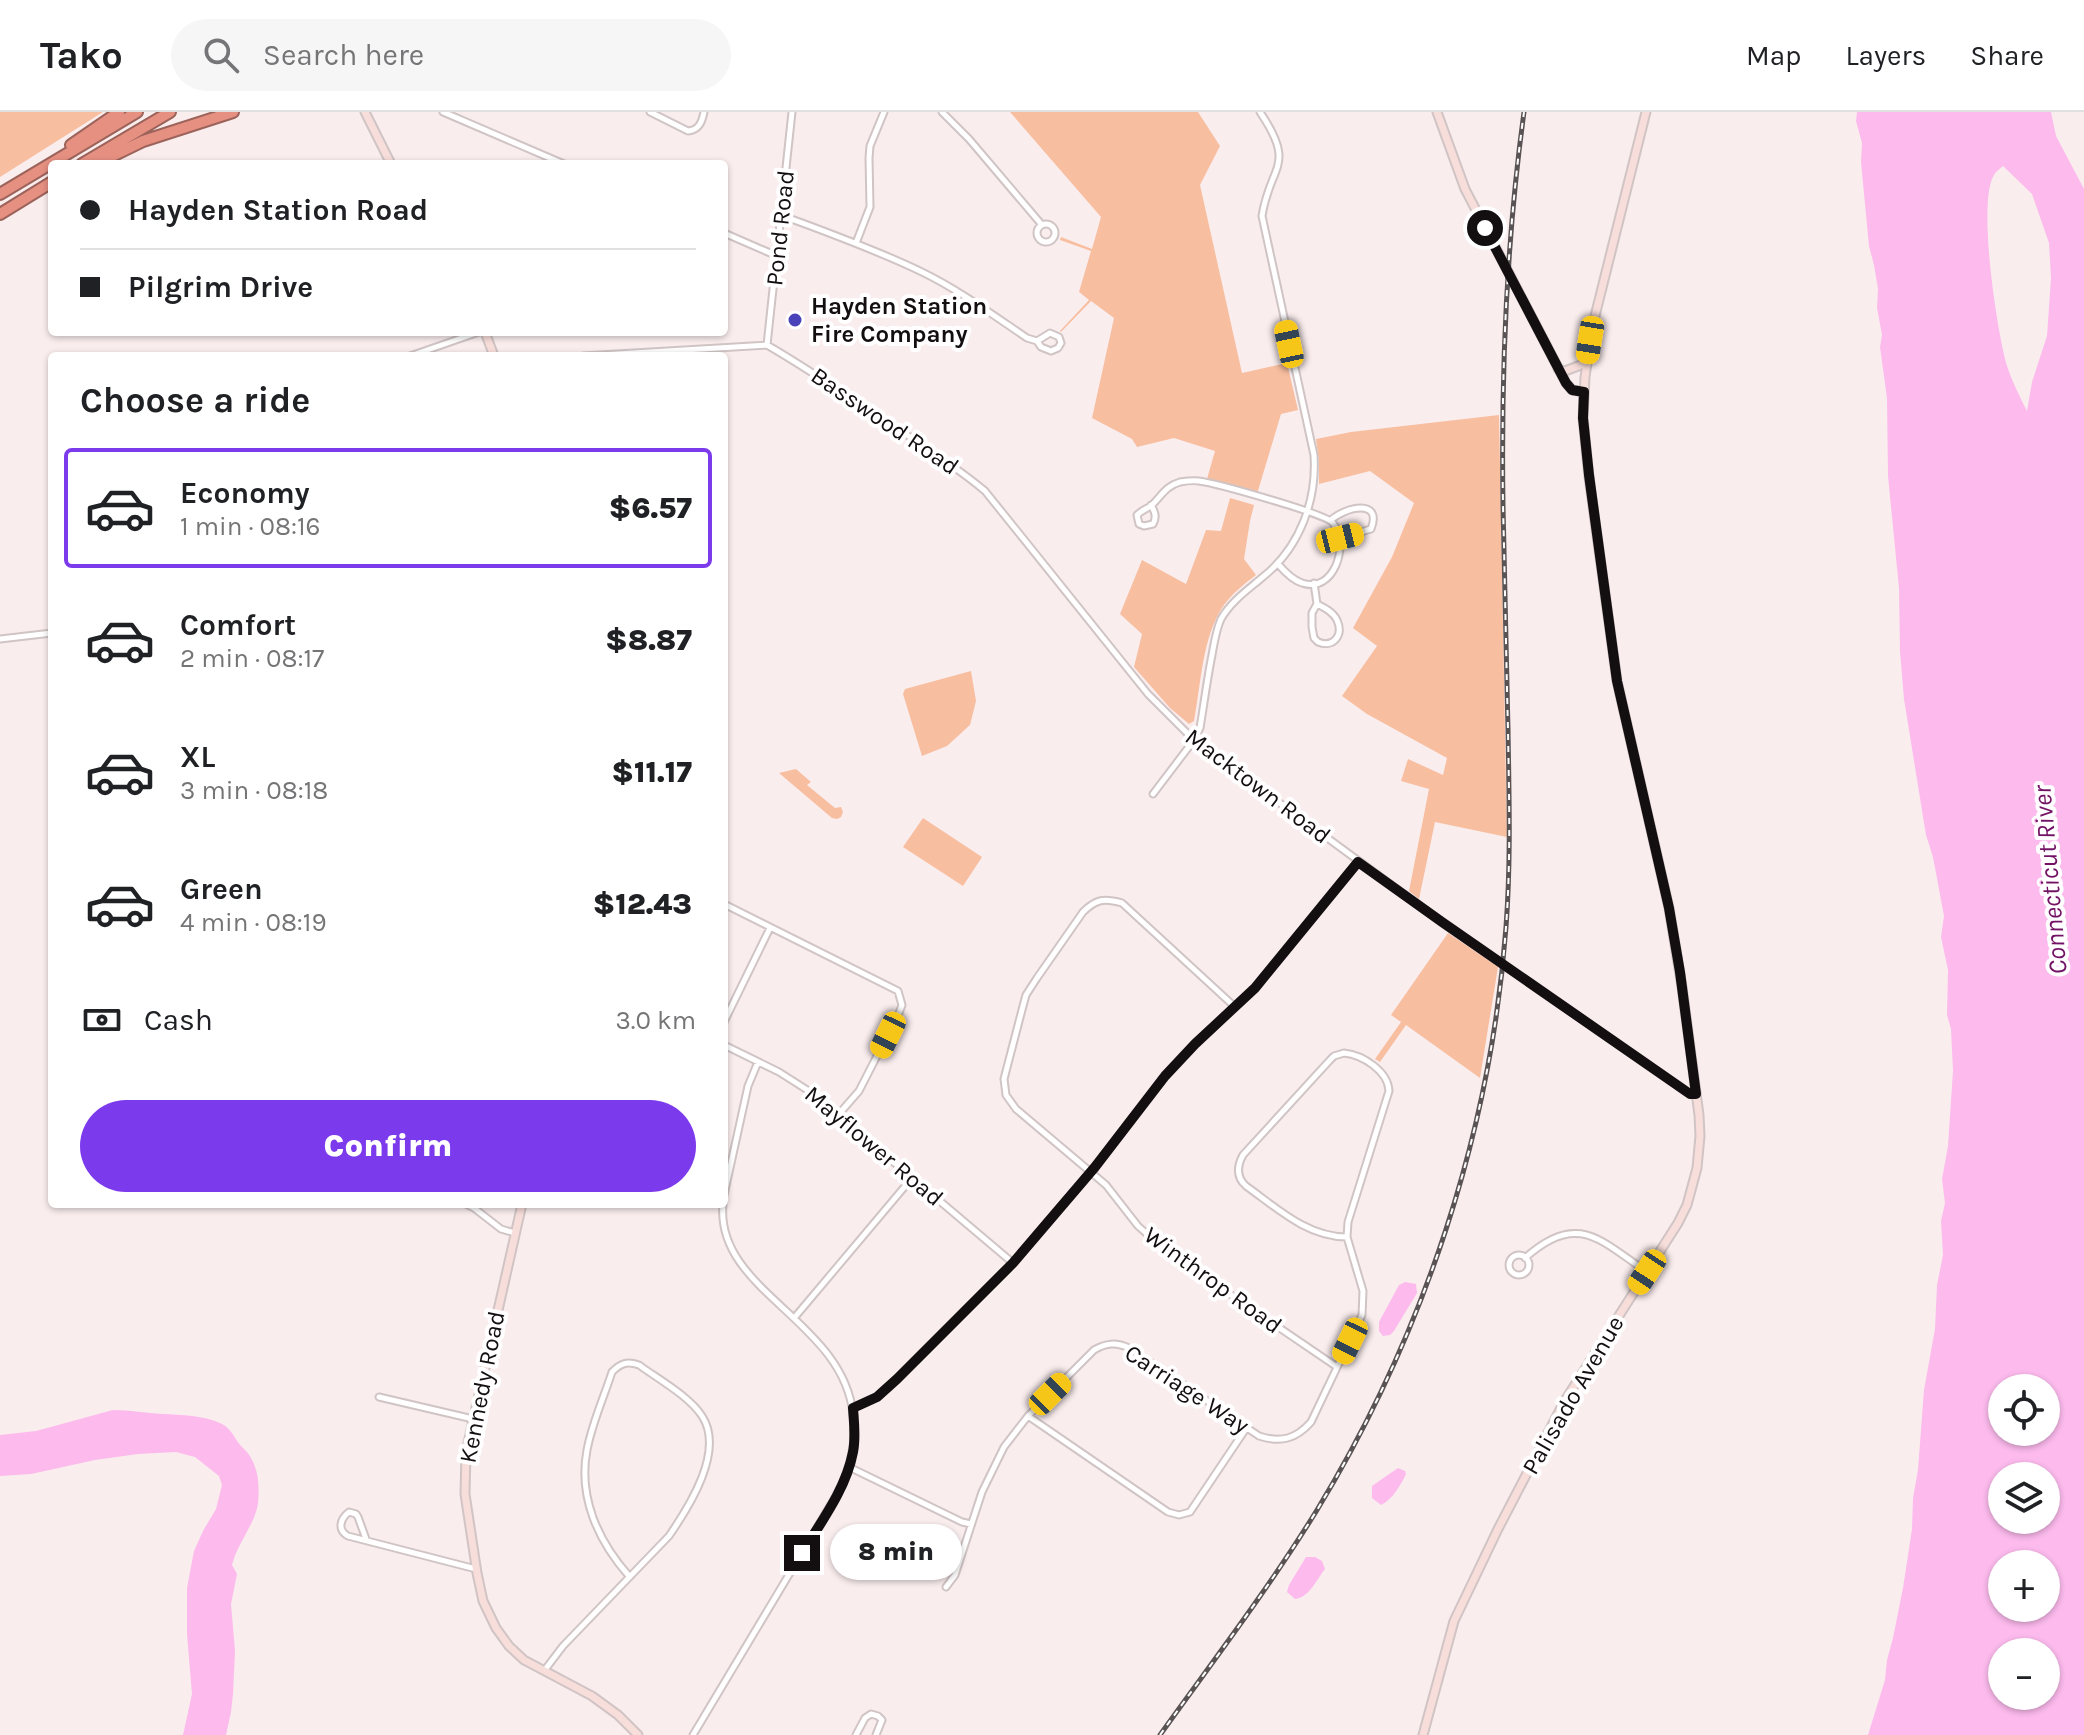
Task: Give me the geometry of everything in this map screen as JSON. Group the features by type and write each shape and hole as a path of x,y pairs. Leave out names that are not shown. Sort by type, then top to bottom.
{"highway":[{"path":"64,155 76,140 119,112"},
{"path":"56,160 137,112"},
{"path":"89,160 170,112"},
{"path":"104,160 143,141 233,112"},
{"path":"0,194 48,165"},
{"path":"0,214 48,184"}],"main road":[{"path":"365,112 389,160"},
{"path":"1437,112 1465,189 1558,369 1569,388 1584,392"},
{"name":"Palisado Avenue","path":"1423,1735 1461,1604 1553,1421 1678,1223 1691,1193 1697,1168 1700,1125 1680,972 1669,908 1617,681 1583,418 1586,363 1596,310 1646,112"},
{"path":"1558,369 1565,371 1586,363"},
{"name":"Kennedy Road","path":"521,1208 466,1452 466,1505 483,1601 496,1628 515,1652 544,1672 592,1696 638,1735"}],"street":[{"path":"443,112 555,160"},
{"path":"650,112 688,131 697,128 704,112"},
{"name":"Pond Road","path":"767,345 792,112"},
{"path":"856,243 870,207 870,146 884,112"},
{"path":"942,112 1042,225"},
{"path":"1153,794 1200,728 1214,645 1222,619 1235,601 1278,564 1292,546 1308,512 1313,491 1314,455 1262,216 1280,156 1275,135 1260,112"},
{"path":"781,217 856,243 922,272 1027,338 1037,341 1041,347 1051,351 1061,343 1059,337 1050,333 1037,341"},
{"path":"728,235 777,256"},
{"path":"422,352 468,336"},
{"path":"650,352 767,345"},
{"name":"Basswood Road","path":"767,345 916,441 985,491 1111,649"},
{"path":"1151,505 1172,485 1195,481 1331,520 1340,538 1339,560 1335,569 1322,581 1307,584 1295,579 1278,564"},
{"path":"1331,520 1340,512 1355,508 1372,513 1371,529 1340,538"},
{"path":"1314,583 1317,604 1312,613 1314,638 1330,644 1338,636 1337,620 1326,608 1317,604"},
{"path":"0,639 48,633"},
{"name":"Macktown Road","path":"1111,649 1148,694 1194,740 1442,922 1690,1094 1696,1094"},
{"path":"853,1408 877,1397 897,1379 1013,1263 1091,1172 1165,1076 1274,967 1358,862"},
{"name":"Winthrop Road","path":"1235,1007 1122,903 1103,900 1092,903 1026,995 1004,1087 1016,1109 1116,1195 1138,1226 1165,1250 1337,1367"},
{"path":"728,906 898,991 901,996 899,1013 866,1080 838,1115"},
{"path":"728,1014 770,928"},
{"name":"Mayflower Road","path":"728,1047 794,1081 1013,1263"},
{"name":"Carriage Way","path":"946,1587 955,1575 971,1524 1004,1447 1028,1416 1094,1350 1103,1345 1121,1344 1129,1348 1259,1436 1279,1440 1293,1438 1311,1422 1362,1315 1363,1291 1347,1237 1348,1222 1389,1091 1389,1085 1380,1071 1358,1055 1344,1053 1334,1056 1307,1084 1243,1155 1238,1168 1241,1181 1246,1186 1307,1229 1324,1235 1347,1237"},
{"path":"728,1177 748,1086 758,1062"},
{"path":"795,1317 912,1178"},
{"path":"474,1208 501,1229 515,1233"},
{"path":"693,1735 845,1480 854,1444 853,1408 848,1387 836,1363 795,1317 741,1266 726,1233 723,1208"},
{"path":"1525,1258 1553,1237 1580,1233 1599,1240 1647,1272"},
{"path":"544,1672 563,1646 648,1559 682,1516 704,1471 709,1440 705,1422 695,1407 639,1365 631,1363 620,1364 612,1372 591,1436 585,1467 591,1514 608,1548 629,1576"},
{"path":"379,1397 473,1419"},
{"path":"1028,1416 1168,1512 1179,1515 1190,1512 1247,1427"},
{"path":"849,1467 971,1524"},
{"path":"366,1539 358,1517 349,1512 341,1521 341,1530 348,1536 476,1569"},
{"path":"856,1735 865,1718 871,1714 882,1720 876,1735"}],"shaded area":[{"path":"0,112 103,112 0,177"},
{"path":"1010,112 1198,112 1220,146 1200,185 1242,373 1287,363 1298,410 1281,414 1257,494 1207,479 1215,451 1174,438 1137,447 1132,439 1092,418 1114,318 1091,301 1060,331 1089,300 1079,292 1091,251 1060,240 1061,237 1092,249 1101,217"},
{"path":"1499,415 1507,837 1435,822 1419,899 1409,891 1429,789 1401,781 1408,759 1443,775 1447,758 1367,714 1342,696 1377,646 1353,628 1392,557 1414,503 1370,471 1319,484 1316,439"},
{"path":"1230,498 1254,505 1244,559 1256,575 1231,597 1217,617 1203,661 1194,721 1189,724 1170,708 1134,667 1142,634 1120,614 1142,560 1186,584 1206,530 1221,531"},
{"path":"971,671 976,701 970,725 947,746 922,756 903,694 905,689"},
{"path":"796,769 811,782 807,785 835,808 841,807 841,817 832,818 779,773"},
{"path":"923,818 982,857 963,886 903,847"},
{"path":"1448,933 1498,967 1480,1078 1406,1025 1380,1062 1375,1059 1401,1022 1391,1015"}],"water":[{"name":"Connecticut River","path":"1857,112 2051,112 2056,136 2084,189 2084,1735 1868,1735 1885,1680 1912,1529 1924,1390 1943,1255 1941,1221 1945,1203 1942,1179 1948,1146 1953,1071 1951,1029 1947,1015 1948,970 1941,937 1944,916 1926,835 1904,699 1899,588 1888,476 1887,398 1880,347 1882,335 1877,308 1878,289 1869,246 1862,143 1856,121","holes":["2003,166 2032,194 2049,243 2051,278 2047,336 2032,382 2027,411 2007,366 1990,268 1989,190 1994,175"]},
{"path":"1405,1282 1416,1284 1417,1293 1394,1331 1383,1336 1379,1331 1379,1322 1399,1285"},
{"path":"113,1410 192,1416 215,1421 228,1429 255,1466 259,1488 257,1510 232,1565 237,1574 231,1604 235,1651 233,1694 226,1735 183,1735 192,1694 187,1588 194,1551 216,1509 222,1485 219,1476 195,1457 176,1452 138,1454 31,1474 0,1476 0,1435 36,1431"},
{"path":"1398,1468 1406,1474 1392,1496 1381,1505 1372,1498 1372,1486"},
{"path":"1306,1557 1322,1561 1325,1569 1309,1592 1295,1599 1287,1592"}],"railway":[{"path":"1160,1735 1280,1568 1317,1510 1390,1373 1446,1229 1468,1155 1485,1080 1498,1004 1509,878 1503,407 1509,259 1524,112"}],"place":[{"name":"Hayden Station Fire Company","path":"795,320"}],"route":[{"path":"802,1553 845,1480 853,1454 853,1408 877,1397 897,1379 1013,1263 1095,1167 1165,1076 1274,967 1358,862 1690,1094 1696,1094 1669,908 1617,681 1589,475 1583,418 1584,392 1569,388 1485,228"}]}
